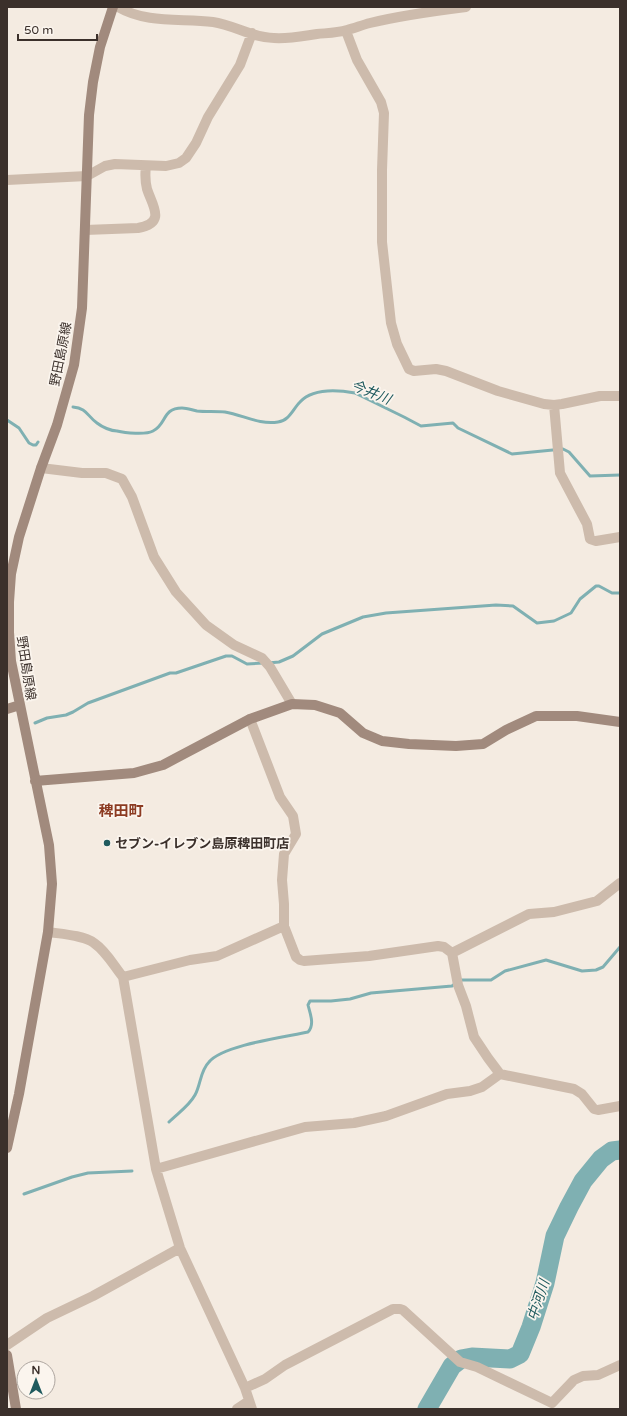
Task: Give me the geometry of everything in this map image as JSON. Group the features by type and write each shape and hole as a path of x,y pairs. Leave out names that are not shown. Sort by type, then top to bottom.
{"main road":[{"name":"野田島原線","path":"7,1148 48,932 52,884 49,845 11,661 9,632 9,573 18,537 41,468 58,425 74,365 82,308 89,115 93,82 100,47 113,7"},
{"path":"35,781 134,773 163,765 250,719 292,704 315,706 340,713 363,733 382,741 409,744 456,746 483,744 506,730 536,716 577,716 620,722"},
{"path":"7,709 20,705"},
{"path":"7,1355 16,1409"}],"street":[{"path":"118,7 142,17 168,21 212,22 227,24 262,37 284,38 346,31 370,23 435,10 466,7"},
{"path":"346,31 357,60 381,102 384,113 382,170 383,249 391,323 397,344 409,369 414,371 436,369 498,391 544,404 562,404 600,396 620,396"},
{"path":"7,180 87,176 105,166 115,164 166,166 178,163 186,158 196,143 208,117 240,65 252,33"},
{"path":"85,230 138,228 151,224 156,210 147,187 146,166"},
{"path":"554,405 560,473 587,524 590,539 596,541 620,537"},
{"path":"41,468 82,473 106,473 122,479 132,497 154,557 176,592 206,625 234,645 262,658 270,667 292,704"},
{"path":"250,719 280,797 293,816 296,834 284,854 282,880 284,926 296,957 304,961 369,956 438,946 448,949 452,953 457,982 466,1006 474,1037 500,1074 574,1089 582,1094 594,1109 598,1110 620,1106"},
{"path":"452,953 529,914 554,912 597,901 620,882"},
{"path":"123,977 190,960 217,956 284,926"},
{"path":"48,932 83,938 93,942 102,950 123,977 156,1169 180,1248 245,1388 250,1405 237,1409"},
{"path":"156,1169 305,1128 354,1123 386,1116 447,1094 482,1087 500,1074"},
{"path":"7,1345 47,1318 93,1296 180,1248"},
{"path":"245,1388 265,1379 285,1365 393,1309 403,1310 457,1360 477,1367 552,1403 574,1380 583,1376 598,1375 620,1365"}],"waterway":[{"name":"今井川","path":"73,407 84,411 101,426 112,430 141,433 153,431 161,424 168,413 176,409 184,408 197,411 232,413 258,421 271,423 285,419 305,397 312,394 326,391 348,392 355,393 421,426 453,423 458,428 512,454 563,449 569,452 590,476 620,475"},
{"name":"今井川","path":"7,420 19,428 29,443 36,445 38,442"},
{"path":"268,663 279,662 293,656 322,634 363,617 386,613 496,605 513,606 537,623 554,621 571,613 580,599 596,586 599,586 612,593 620,593"},
{"path":"35,723 47,718 66,715 88,703 170,673 176,673 226,656 232,656 247,664 263,663"},
{"path":"169,1122 193,1099 204,1069 216,1056 240,1046 255,1042 308,1032 312,1022 308,1005 310,1001 350,999 371,993 452,986 460,980 491,980 505,971 546,960 582,971 596,970 603,967 620,947"},
{"name":"中河川","path":"427,1409 452,1366 461,1359 472,1357 510,1359 520,1354 531,1327 545,1283 555,1236 569,1207 583,1181 601,1159 612,1151 620,1150"},
{"path":"24,1194 88,1173 132,1171"}],"place":[{"name":"セブン-イレブン島原稗田町店","path":"107,843"}],"district":[{"name":"稗田町","path":"121,811"}]}
